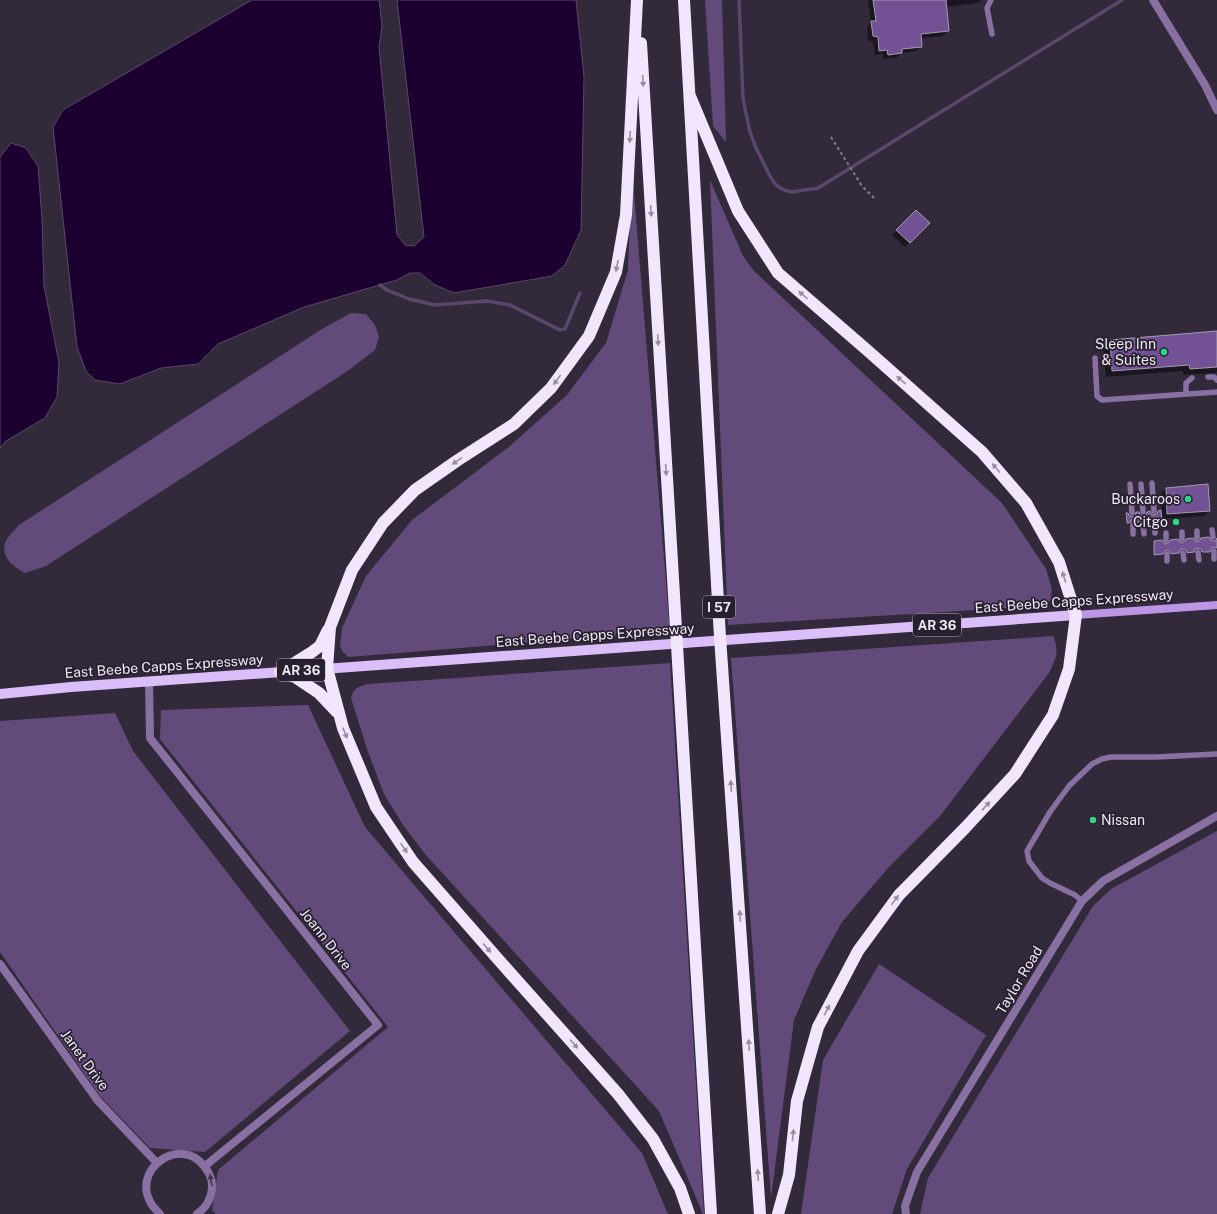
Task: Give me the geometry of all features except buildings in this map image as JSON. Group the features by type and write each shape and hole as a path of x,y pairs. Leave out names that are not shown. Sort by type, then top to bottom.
{"highway":[{"path":"280,672 320,646 330,627 352,570 383,523 415,490 514,424 551,388 589,336 616,272 626,215 638,0"},
{"path":"638,0 712,1214"},
{"name":"I 57","path":"684,0 720,637 760,1214"},
{"path":"690,96 738,211 778,274 867,350 982,452 1026,503 1059,562 1076,615 1069,669 1053,715 1015,774 965,828 899,895 858,951 818,1027 796,1101 789,1175 778,1214"},
{"path":"330,627 327,668 339,715 376,807 413,862 636,1116 653,1139 680,1188 689,1214"},
{"path":"280,672 296,677 319,693 339,715"}],"main road":[{"name":"East Beebe Capps Expressway","path":"0,694 149,681 1217,605"}],"street":[{"path":"1153,0 1205,85 1217,110"},
{"name":"Joann Drive","path":"149,681 150,738 378,1025 204,1166"},
{"name":"Taylor Road","path":"906,1214 905,1206 917,1172 1082,901 1103,881 1217,816"},
{"name":"Janet Drive","path":"0,964 98,1101 157,1163"},
{"path":"155,1212 147,1196 146,1184 149,1174 157,1163 164,1158 174,1154 184,1154 194,1157 202,1163 209,1172 212,1182 212,1192 202,1213"}],"lane":[{"path":"991,0 987,8 992,34"},
{"path":"1095,358 1097,396 1102,400 1217,392"},
{"path":"1208,377 1214,377 1217,380"},
{"path":"1186,394 1186,383 1192,378"},
{"path":"1152,483 1154,511"},
{"path":"1130,484 1132,513"},
{"path":"1141,484 1143,512"},
{"path":"1155,521 1156,533"},
{"path":"1133,522 1134,534"},
{"path":"1143,522 1144,534"},
{"path":"1212,530 1213,537"},
{"path":"1197,531 1197,538"},
{"path":"1166,532 1166,540"},
{"path":"1182,532 1182,539"},
{"path":"1214,551 1214,559"},
{"path":"1198,552 1199,560"},
{"path":"1183,553 1184,560"},
{"path":"1167,554 1167,561"},
{"path":"1082,901 1070,892 1042,878 1029,861 1027,851 1050,812 1069,786 1092,764 1102,759 1111,757 1156,757 1217,754"}],"path":[{"path":"831,137 862,186 876,200"}],"shaded area":[{"path":"252,0 379,0 382,26 379,47 397,235 405,245 414,246 424,237 397,0 576,0 584,77 581,230 565,265 552,276 454,293 435,285 420,273 410,273 397,280 304,307 218,344 198,364 161,368 120,384 95,380 86,371 77,347 53,127 63,110"},
{"path":"705,0 722,0 726,142 713,126"},
{"path":"11,143 26,148 38,166 42,219 44,286 59,363 57,397 45,418 6,441 0,448 0,157"},
{"path":"632,169 670,631 348,657 342,651 340,645 342,628 366,576 412,520 510,446 567,395 606,343 628,270"},
{"path":"710,180 743,256 753,270 1002,503 1046,569 1052,589 1051,599 1044,606 728,625"},
{"path":"351,313 366,314 375,325 379,337 375,350 349,370 46,566 25,573 9,561 5,553 5,543 19,525 322,329"},
{"path":"1053,636 1057,651 1054,663 1049,673 940,816 888,868 842,922 816,969 794,1020 771,1198 731,658"},
{"path":"670,663 704,1214 659,1111 425,854 403,825 384,794 368,752 351,698 353,692 357,688 368,684"},
{"path":"308,705 365,827 642,1153 668,1214 216,1214 212,1210 218,1170 388,1027 160,739 161,710"},
{"path":"115,713 133,751 350,1031 205,1152 150,1148 100,1096 0,952 0,721"},
{"path":"1217,831 1217,1214 920,1214 928,1178 1093,906 1111,889"},
{"path":"879,964 986,1035 907,1169 892,1214 801,1214 823,1060"}],"waterway":[{"path":"739,0 743,99 750,132 771,178 776,185 784,190 792,192 818,188 1122,0"},
{"path":"380,285 387,290 409,299 435,305 487,301 510,305 560,330 565,329 580,293"}],"place":[{"name":"Sleep Inn & Suites","path":"1164,352"},
{"name":"Buckaroos","path":"1188,499"},
{"name":"Citgo","path":"1176,522"},
{"name":"Nissan","path":"1093,820"}]}
